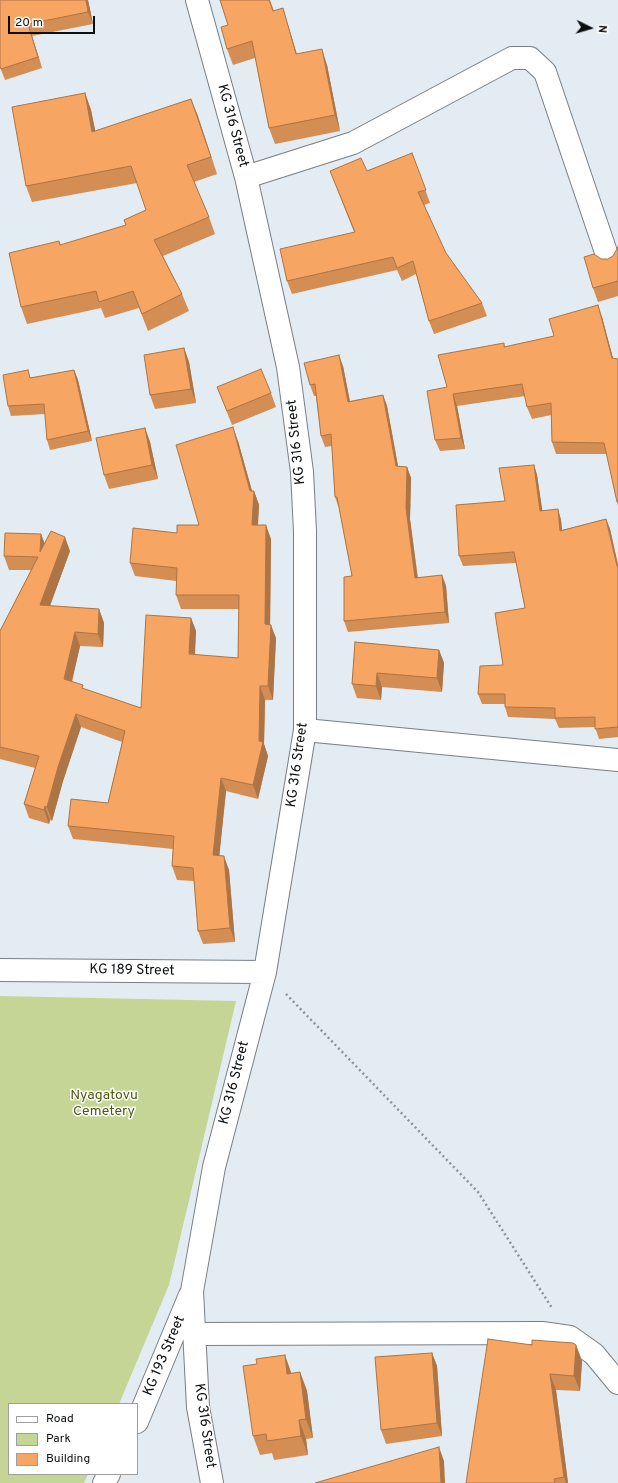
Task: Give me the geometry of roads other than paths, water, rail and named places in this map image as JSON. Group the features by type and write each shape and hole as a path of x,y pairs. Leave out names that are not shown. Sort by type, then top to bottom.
{"street":[{"name":"KG 316 Street","path":"197,0 246,177 288,367 302,472 305,530 305,730 265,972 214,1167 192,1291 198,1407 212,1483"},
{"path":"246,177 353,143 512,58 530,58 545,72 609,261"},
{"path":"305,730 618,760"},
{"name":"KG 189 Street","path":"0,970 265,972"},
{"name":"KG 193 Street","path":"138,1420 192,1291"},
{"path":"195,1334 542,1333 570,1337 594,1354 618,1383"}],"park label":[{"name":"Nyagatovu Cemetery","path":"104,1104"}]}
